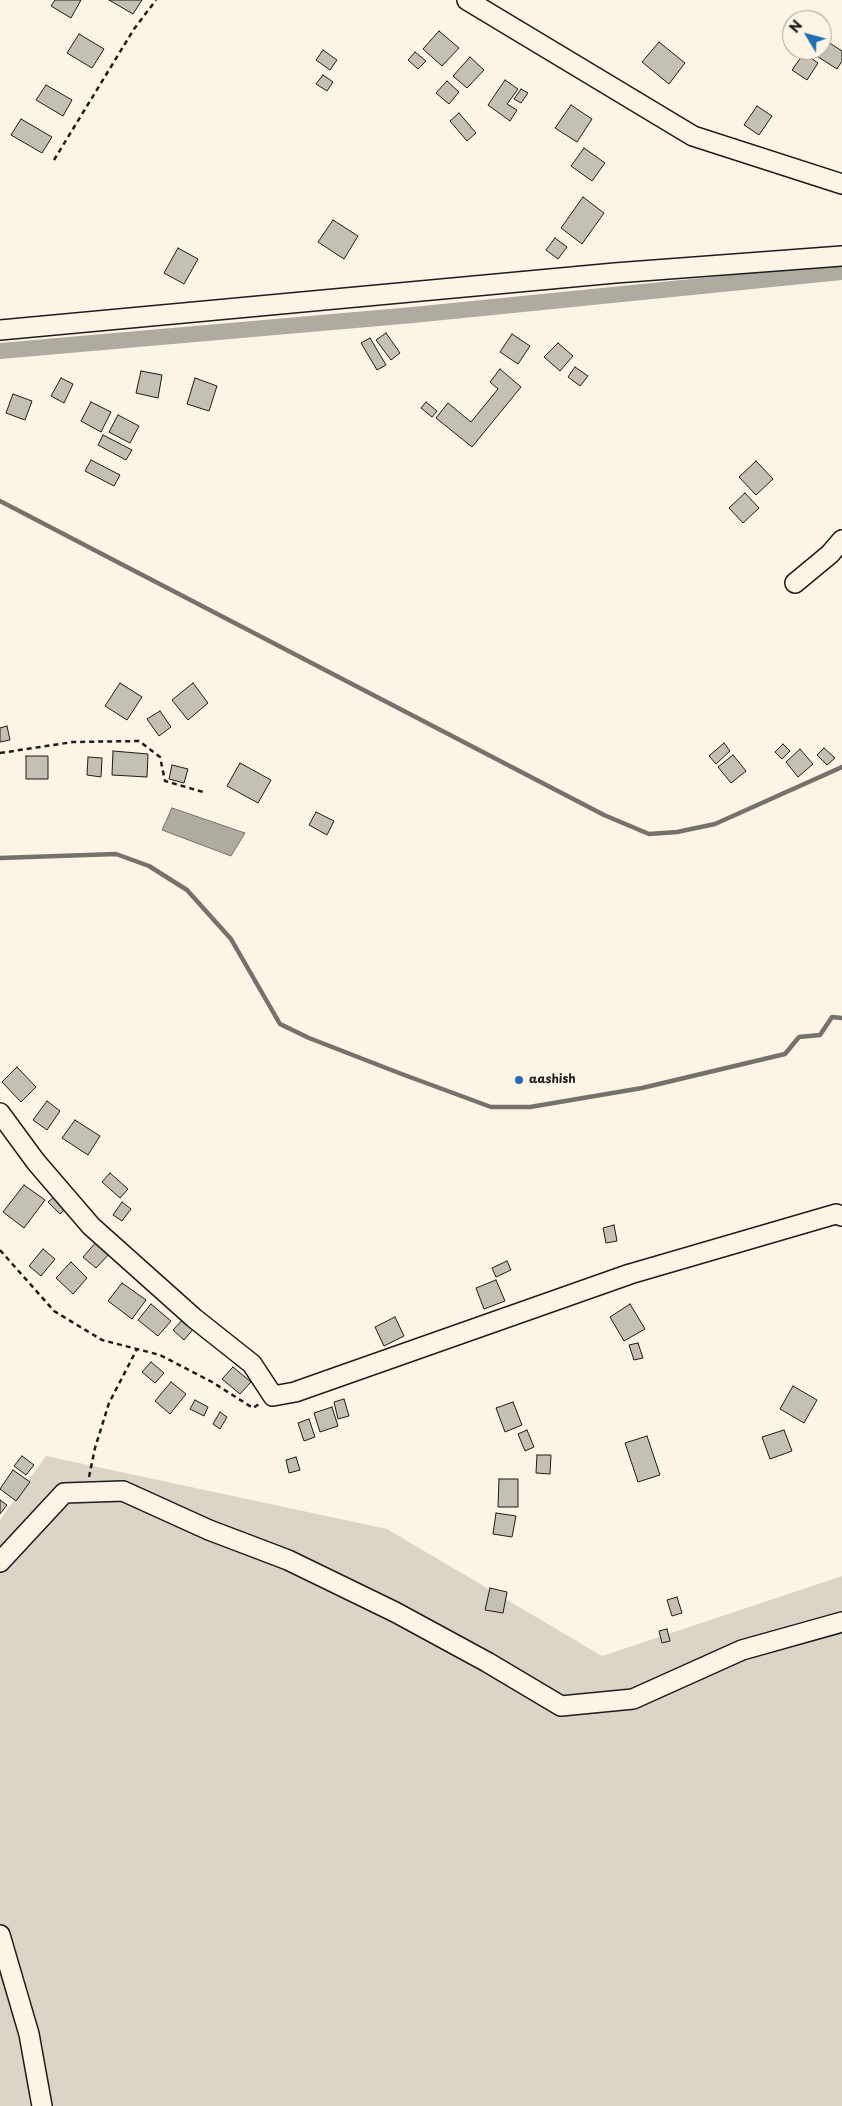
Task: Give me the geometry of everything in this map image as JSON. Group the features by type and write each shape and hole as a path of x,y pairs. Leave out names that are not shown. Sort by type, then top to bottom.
{"street":[{"path":"467,0 693,136 842,184"},
{"path":"0,330 615,273 842,256"},
{"path":"795,583 830,554 842,540"},
{"path":"0,1113 36,1162 91,1226 194,1318 252,1364 273,1396 295,1392 630,1274 836,1214 842,1216"},
{"path":"0,1562 64,1494 123,1492 209,1530 288,1560 395,1612 487,1662 561,1706 632,1699 742,1650 842,1622"},
{"path":"0,1935 29,2034 42,2106"}],"path":[{"path":"54,160 134,29 156,0"},
{"path":"0,753 73,742 139,741 160,757 165,781 203,792"},
{"path":"0,1250 54,1311 102,1340 160,1355 212,1382 254,1408 273,1396"},
{"path":"86,1493 95,1448 109,1403 137,1349"}],"shaded area":[{"path":"172,808 245,833 231,856 162,830"},
{"path":"46,1456 387,1529 602,1656 842,1576 842,2106 0,2106 0,1520"}],"building":[{"path":"55,0 81,0 71,18 51,6"},
{"path":"109,0 142,0 133,14"},
{"path":"439,31 459,48 442,66 423,49"},
{"path":"79,34 104,49 92,68 67,53"},
{"path":"659,42 685,63 669,84 642,62"},
{"path":"832,44 842,51 842,61 837,69 823,60 832,60"},
{"path":"323,50 337,60 330,70 316,60"},
{"path":"415,52 426,61 418,69 408,60"},
{"path":"470,57 484,70 467,88 453,76"},
{"path":"799,60 814,60 818,63 807,80 792,70"},
{"path":"323,75 333,82 327,91 316,84"},
{"path":"505,80 518,89 507,104 517,110 510,121 488,105"},
{"path":"447,81 459,92 449,104 436,93"},
{"path":"46,85 72,100 63,116 36,100"},
{"path":"521,89 528,93 521,103 514,99"},
{"path":"571,105 592,119 577,142 555,128"},
{"path":"757,106 772,116 759,135 744,125"},
{"path":"459,113 476,133 467,141 450,121"},
{"path":"21,119 52,137 42,153 11,135"},
{"path":"584,148 605,163 592,181 571,166"},
{"path":"583,197 604,213 582,244 561,228"},
{"path":"333,220 358,236 344,259 318,242"},
{"path":"555,238 567,247 558,259 546,250"},
{"path":"178,248 198,259 184,284 164,273"},
{"path":"386,333 400,353 391,360 376,340"},
{"path":"512,334 530,346 518,364 500,352"},
{"path":"370,338 386,365 377,370 361,343"},
{"path":"558,343 573,356 560,371 544,357"},
{"path":"575,367 588,376 580,386 568,377"},
{"path":"500,369 521,387 472,447 436,418 448,403 471,422 498,389 490,382"},
{"path":"141,371 162,375 158,398 136,393"},
{"path":"61,378 73,384 64,403 51,396"},
{"path":"195,378 217,386 209,411 187,404"},
{"path":"13,394 32,401 25,420 6,413"},
{"path":"91,402 111,412 101,432 81,421"},
{"path":"426,402 437,411 432,417 421,408"},
{"path":"118,415 139,426 130,443 109,432"},
{"path":"103,435 132,450 126,460 98,445"},
{"path":"91,460 120,475 114,486 85,471"},
{"path":"756,461 773,479 756,495 739,477"},
{"path":"745,493 759,508 743,523 729,508"},
{"path":"120,683 142,697 127,720 105,706"},
{"path":"193,683 208,703 188,720 172,700"},
{"path":"160,711 171,727 159,736 147,719"},
{"path":"7,726 10,740 0,742 0,728"},
{"path":"724,743 730,751 716,764 709,756"},
{"path":"783,744 790,751 782,759 775,752"},
{"path":"824,748 835,758 827,765 817,755"},
{"path":"800,749 813,764 798,777 786,762"},
{"path":"113,751 148,754 147,777 112,775"},
{"path":"733,755 746,771 731,783 718,767"},
{"path":"26,756 48,756 48,779 26,779"},
{"path":"88,757 102,758 101,777 87,775"},
{"path":"240,763 271,780 258,803 227,786"},
{"path":"172,765 188,769 184,783 169,779"},
{"path":"316,812 334,821 327,835 309,825"},
{"path":"17,1067 36,1087 21,1102 2,1082"},
{"name":"aashish","path":"516,1077 522,1077 521,1084 515,1083"},
{"path":"47,1101 60,1111 47,1130 33,1120"},
{"path":"75,1120 100,1136 88,1155 62,1138"},
{"path":"110,1173 128,1189 120,1198 102,1182"},
{"path":"24,1185 45,1200 24,1228 3,1212"},
{"path":"60,1192 71,1204 60,1214 48,1202"},
{"path":"122,1202 131,1209 122,1221 113,1215"},
{"path":"614,1225 617,1241 606,1243 603,1228"},
{"path":"98,1240 111,1252 96,1268 83,1257"},
{"path":"43,1249 55,1259 41,1276 29,1266"},
{"path":"507,1261 511,1270 496,1277 492,1268"},
{"path":"71,1262 87,1278 73,1294 56,1278"},
{"path":"496,1280 505,1301 484,1309 476,1288"},
{"path":"122,1283 146,1300 132,1319 108,1301"},
{"path":"151,1304 171,1321 158,1336 138,1320"},
{"path":"630,1304 645,1329 624,1341 610,1317"},
{"path":"395,1317 404,1336 384,1346 375,1327"},
{"path":"184,1318 195,1327 184,1340 173,1330"},
{"path":"638,1343 643,1358 634,1360 629,1345"},
{"path":"151,1362 164,1373 155,1383 142,1372"},
{"path":"233,1367 251,1382 240,1394 222,1379"},
{"path":"171,1382 186,1394 170,1414 155,1401"},
{"path":"793,1386 817,1400 804,1423 780,1409"},
{"path":"344,1399 349,1416 338,1419 334,1402"},
{"path":"195,1400 208,1407 204,1416 190,1409"},
{"path":"513,1402 522,1425 505,1432 496,1408"},
{"path":"332,1407 338,1426 320,1432 314,1413"},
{"path":"220,1412 227,1417 220,1429 213,1424"},
{"path":"309,1419 315,1437 304,1441 298,1423"},
{"path":"527,1430 534,1447 525,1451 518,1434"},
{"path":"784,1430 792,1451 770,1459 762,1437"},
{"path":"647,1436 660,1475 638,1482 625,1443"},
{"path":"537,1455 551,1455 550,1474 536,1473"},
{"path":"22,1456 34,1465 26,1475 14,1466"},
{"path":"296,1457 300,1470 289,1473 286,1460"},
{"path":"13,1470 30,1482 16,1501 0,1489"},
{"path":"499,1479 518,1479 518,1507 498,1507"},
{"path":"0,1500 7,1505 0,1514"},
{"path":"496,1513 516,1516 512,1537 493,1534"},
{"path":"490,1588 507,1592 503,1613 485,1610"},
{"path":"677,1597 682,1613 672,1616 667,1600"},
{"path":"667,1629 670,1641 662,1643 659,1631"}],"waterway":[{"path":"0,351 413,315 842,272"},
{"path":"0,501 604,815 649,834 677,832 715,824 842,767"},
{"path":"0,858 116,854 149,866 187,890 231,939 280,1024 309,1038 491,1107 530,1107 642,1088 785,1054 799,1037 820,1035 832,1017 842,1018"}],"place":[{"name":"aashish","path":"519,1080"}]}
